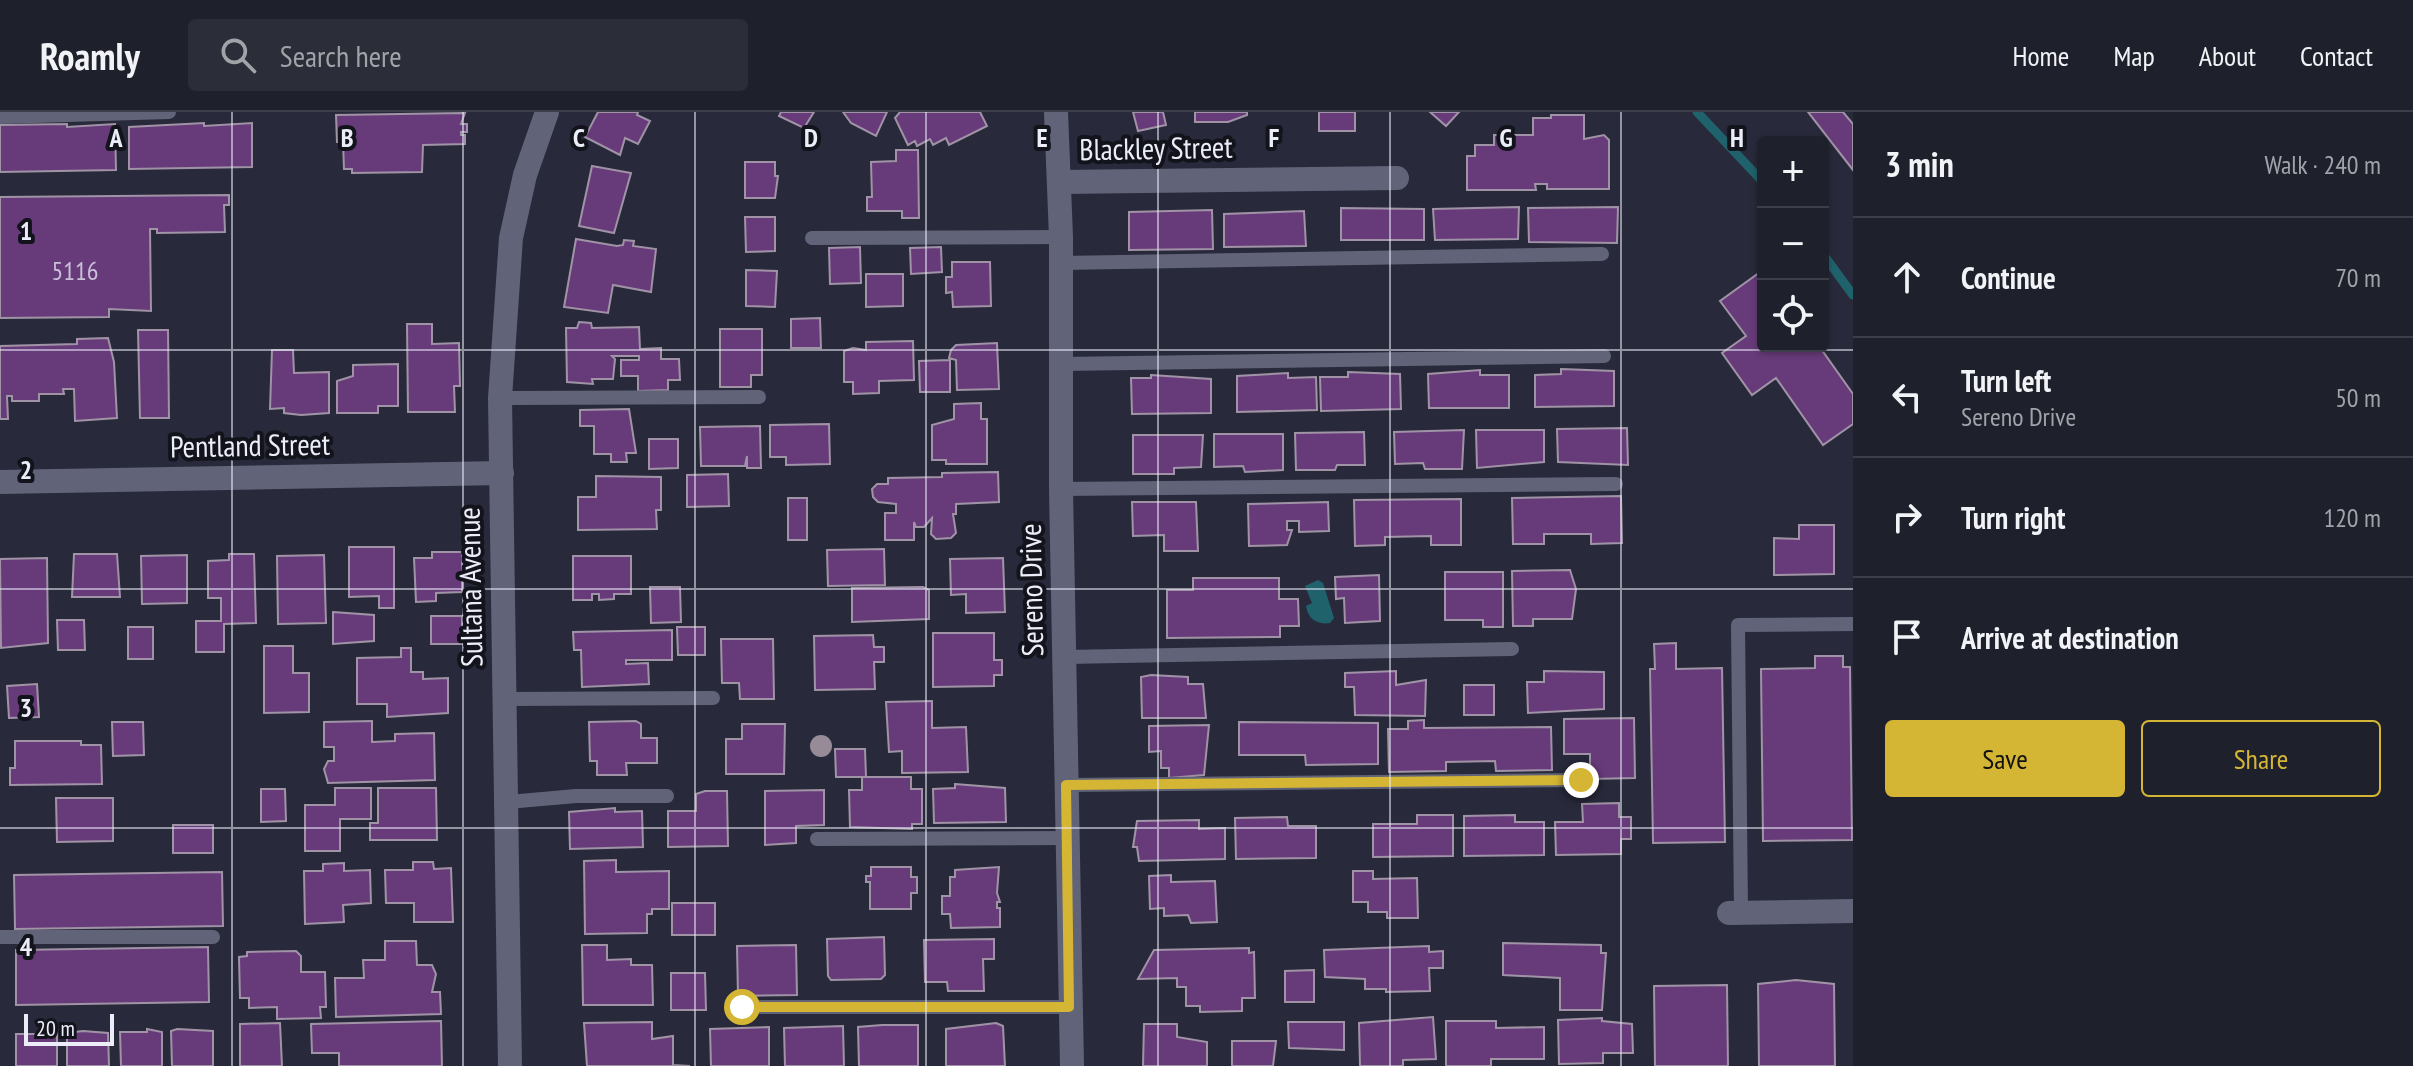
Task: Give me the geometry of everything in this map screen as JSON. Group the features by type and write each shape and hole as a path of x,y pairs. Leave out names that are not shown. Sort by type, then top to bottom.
{"street":[{"name":"Sultana Avenue","path":"510,1066 500,398 511,238 525,175 547,112"},
{"name":"Sereno Drive","path":"1056,112 1061,237 1061,489 1072,1066"},
{"name":"Blackley Street","path":"1060,182 1397,178"},
{"name":"Pentland Street","path":"0,482 502,473"},
{"path":"1735,912 1853,911"}],"lane":[{"path":"0,117 169,112"},
{"path":"812,238 1061,237"},
{"path":"1061,263 1602,254"},
{"path":"1061,364 1604,356"},
{"path":"500,398 759,397"},
{"path":"1061,489 1616,484"},
{"path":"1735,912 1738,625 1853,624"},
{"path":"1065,657 1512,649"},
{"path":"505,699 713,698"},
{"path":"1066,785 1581,780"},
{"path":"507,802 576,796 667,796"},
{"path":"817,839 1067,838"},
{"path":"0,937 213,937"},
{"path":"742,1007 1069,1007"}],"shaded area":[{"path":"1318,580 1323,583 1334,618 1330,623 1314,620 1307,611 1306,606 1312,603 1305,586"}],"building":[{"path":"598,112 638,112 637,115 650,121 638,144 625,138 620,155 585,137"},
{"path":"781,112 814,112 804,128 779,116"},
{"path":"843,112 887,112 876,136 851,123"},
{"path":"900,112 980,112 987,126 949,145 946,138 933,145 930,139 917,146 915,141 908,145 895,118"},
{"path":"1133,112 1163,112 1166,125 1138,131"},
{"path":"1195,112 1247,112 1247,115 1228,122 1195,122"},
{"path":"1319,112 1355,112 1355,131 1319,131"},
{"path":"1430,112 1459,112 1446,126"},
{"path":"1808,112 1843,112 1853,124 1853,170 1829,136"},
{"path":"465,113 461,124 467,124 467,132 461,132 461,135 465,135 465,144 423,145 422,172 352,173 352,169 344,169 343,142 337,142 336,115"},
{"path":"1551,115 1584,115 1584,139 1604,135 1609,140 1609,189 1547,189 1547,184 1535,184 1536,190 1467,190 1467,156 1475,156 1475,145 1494,145 1494,135 1533,135 1533,118 1551,118"},
{"path":"204,123 204,126 252,123 252,167 129,169 129,127"},
{"path":"67,124 67,127 115,124 116,170 0,172 0,125"},
{"path":"896,150 918,150 919,218 902,218 902,211 867,211 867,197 872,197 871,162 896,161"},
{"path":"745,162 775,162 775,176 778,176 775,198 745,198"},
{"path":"592,166 631,173 614,233 579,226"},
{"path":"229,195 229,205 224,205 225,232 157,233 157,229 150,229 151,311 109,309 109,317 0,318 0,197"},
{"path":"1519,207 1518,239 1435,240 1433,209"},
{"path":"1618,207 1617,243 1529,242 1528,208"},
{"path":"1341,208 1424,209 1424,240 1341,240"},
{"path":"1212,210 1213,249 1129,250 1129,212"},
{"path":"1304,211 1306,246 1224,247 1224,214"},
{"path":"745,217 775,217 775,251 746,252"},
{"path":"576,239 617,246 623,245 624,240 634,241 633,246 656,249 651,292 613,285 608,313 564,307"},
{"path":"860,247 861,283 830,284 829,248"},
{"path":"941,247 942,272 911,274 910,248"},
{"path":"952,262 990,262 991,306 953,307 952,292 946,293 946,277 952,277"},
{"path":"746,270 777,271 775,307 746,306"},
{"path":"866,274 903,274 903,306 866,307"},
{"path":"1757,274 1757,352 1823,352 1853,394 1853,424 1823,445 1776,378 1752,395 1722,353 1746,336 1720,301"},
{"path":"820,318 821,348 791,348 791,319"},
{"path":"579,322 591,323 592,328 639,327 640,349 661,348 661,359 679,359 680,380 668,380 668,390 638,391 638,376 621,376 621,360 639,360 639,356 612,356 615,359 613,379 592,379 593,384 567,382 566,328 577,328"},
{"path":"407,324 432,324 432,344 459,343 460,386 454,386 455,412 408,412"},
{"path":"720,329 762,329 762,375 751,375 751,387 720,387"},
{"path":"138,330 168,330 169,418 140,418"},
{"path":"108,338 114,362 117,418 75,421 74,389 63,389 64,394 39,394 39,401 12,401 12,396 7,396 8,419 0,419 0,346 77,344 77,339"},
{"path":"913,341 914,380 879,381 879,393 853,394 853,382 844,382 844,351 853,348 866,350 866,342"},
{"path":"997,343 999,389 957,390 956,360 949,358 951,350 956,345"},
{"path":"272,350 293,350 294,373 329,372 329,413 301,415 284,413 284,408 270,409"},
{"path":"950,360 950,392 920,392 919,361"},
{"path":"398,364 398,406 378,406 378,413 337,413 337,381 353,376 353,365"},
{"path":"1561,369 1614,371 1614,406 1535,407 1535,375 1561,374"},
{"path":"1480,370 1480,375 1509,375 1509,408 1429,408 1428,374"},
{"path":"1348,372 1400,374 1401,409 1321,411 1320,377 1348,377"},
{"path":"1288,373 1288,378 1316,377 1317,410 1237,412 1237,376"},
{"path":"1151,375 1211,379 1211,413 1132,414 1131,378 1151,378"},
{"path":"981,403 981,419 987,419 987,464 946,464 946,460 932,460 932,425 954,419 954,404"},
{"path":"629,409 636,453 626,453 627,462 611,462 611,454 594,454 594,426 580,426 580,410"},
{"path":"829,424 830,464 786,465 786,457 770,457 770,425"},
{"path":"760,426 761,468 747,468 747,456 745,466 701,466 700,427"},
{"path":"1627,428 1628,465 1558,462 1557,429"},
{"path":"1464,430 1462,469 1425,469 1423,463 1395,464 1394,432"},
{"path":"1476,430 1544,430 1544,462 1477,468"},
{"path":"1364,432 1365,465 1337,465 1335,470 1296,470 1295,433"},
{"path":"1214,434 1283,434 1283,470 1245,472 1243,466 1214,467"},
{"path":"1133,435 1203,435 1201,467 1174,468 1174,474 1133,474"},
{"path":"649,439 678,439 678,468 649,469"},
{"path":"998,472 999,502 956,504 956,514 953,514 956,533 951,538 936,539 931,534 932,518 924,527 916,527 914,522 914,540 885,540 885,513 896,513 896,504 878,502 873,497 872,489 877,484 888,484 888,478"},
{"path":"728,474 729,506 687,507 687,475"},
{"path":"596,476 661,477 661,510 656,510 657,529 578,530 578,497 596,497"},
{"path":"1621,496 1622,543 1591,544 1591,534 1544,534 1544,544 1513,544 1512,498"},
{"path":"788,498 807,498 807,540 788,540"},
{"path":"1461,499 1461,545 1431,545 1431,536 1385,537 1385,545 1355,546 1354,500"},
{"path":"1132,502 1196,502 1198,551 1164,551 1164,535 1133,536"},
{"path":"1328,502 1329,531 1299,532 1299,521 1287,521 1287,530 1292,530 1287,545 1249,546 1248,504"},
{"path":"1799,525 1834,525 1834,574 1774,575 1774,538 1799,539"},
{"path":"349,547 394,547 394,608 379,608 379,596 349,597"},
{"path":"884,549 885,585 828,586 827,550"},
{"path":"432,552 462,552 462,592 436,593 436,601 416,602 414,558 432,558"},
{"path":"74,554 117,554 120,597 72,597"},
{"path":"229,554 254,554 256,623 224,624 224,652 196,652 196,621 221,621 221,598 208,598 208,561 229,560"},
{"path":"187,555 187,603 142,604 141,556"},
{"path":"324,555 326,623 278,624 277,556"},
{"path":"573,556 631,556 631,594 614,594 614,599 599,600 599,594 592,594 592,600 573,600"},
{"path":"47,558 48,643 1,648 0,559"},
{"path":"1003,558 1005,612 966,613 966,594 951,595 950,559"},
{"path":"1570,570 1576,589 1572,619 1533,619 1533,626 1513,626 1512,571"},
{"path":"1445,572 1503,572 1503,627 1483,627 1483,620 1445,620"},
{"path":"1379,575 1380,621 1345,623 1344,598 1336,599 1335,577"},
{"path":"1193,578 1279,578 1279,599 1298,599 1299,626 1280,626 1280,637 1167,638 1167,590 1193,590"},
{"path":"650,587 680,587 681,622 651,623"},
{"path":"923,587 929,590 929,619 852,622 852,588"},
{"path":"333,612 374,615 374,641 333,644"},
{"path":"431,616 462,616 462,644 431,644"},
{"path":"57,620 84,620 85,650 58,650"},
{"path":"128,627 153,627 153,659 128,659"},
{"path":"677,627 705,627 705,655 678,655"},
{"path":"672,630 672,660 626,660 626,664 648,663 649,684 582,687 581,650 574,650 573,632"},
{"path":"933,633 994,633 994,660 1002,660 1002,675 994,675 994,686 933,687"},
{"path":"873,635 874,647 884,647 884,662 874,662 875,689 815,690 814,636"},
{"path":"721,639 773,639 774,699 740,699 739,683 722,683"},
{"path":"1676,643 1676,669 1722,668 1725,842 1653,843 1650,669 1655,669 1654,644"},
{"path":"264,646 293,646 293,673 309,673 309,712 264,713"},
{"path":"401,648 411,648 411,672 423,672 423,679 448,678 448,713 387,717 387,704 357,704 357,658 401,657"},
{"path":"1815,656 1843,656 1843,667 1850,667 1852,840 1763,841 1761,669 1815,668"},
{"path":"1396,671 1396,685 1426,680 1425,716 1355,715 1354,687 1345,687 1345,673"},
{"path":"1544,671 1604,672 1604,709 1528,713 1527,682 1544,682"},
{"path":"1141,677 1188,677 1188,684 1203,684 1206,718 1142,718"},
{"path":"37,684 39,717 9,718 7,686"},
{"path":"1464,685 1494,685 1494,715 1464,715"},
{"path":"932,701 932,728 966,727 968,772 902,773 902,751 889,752 886,702"},
{"path":"1634,718 1635,778 1590,779 1590,754 1564,754 1564,719"},
{"path":"1424,720 1424,728 1551,727 1552,770 1496,771 1495,761 1446,762 1446,771 1389,772 1388,729 1408,729 1408,721"},
{"path":"372,721 372,742 395,741 395,734 434,733 435,780 328,783 324,769 328,761 334,761 334,747 324,747 324,722"},
{"path":"636,721 641,724 641,738 657,738 657,763 626,763 627,775 597,775 597,761 590,761 589,722"},
{"path":"112,722 143,722 144,755 113,756"},
{"path":"1239,722 1378,723 1378,764 1306,765 1305,755 1239,755"},
{"path":"742,724 785,724 784,774 726,774 726,739 742,739"},
{"path":"1209,725 1204,775 1169,778 1169,768 1161,768 1161,751 1149,752 1149,726"},
{"path":"15,741 81,741 81,745 101,745 102,784 10,785 10,768 15,768"},
{"path":"835,749 865,749 866,777 836,777"},
{"path":"862,777 911,777 911,789 922,789 922,824 912,824 912,829 850,827 849,790 862,790"},
{"path":"955,784 1005,788 1006,822 934,823 933,789 955,788"},
{"path":"335,788 371,788 371,819 340,819 340,851 305,851 305,805 335,805"},
{"path":"378,788 436,788 437,840 370,840 370,823 378,823"},
{"path":"261,789 285,789 286,821 261,822"},
{"path":"824,790 824,825 796,826 796,843 765,845 765,791"},
{"path":"727,791 728,846 668,847 668,811 696,811 696,794"},
{"path":"56,798 113,798 113,841 57,842"},
{"path":"1619,803 1619,817 1631,817 1631,839 1621,839 1621,854 1556,855 1555,822 1583,822 1582,804"},
{"path":"615,808 615,812 642,811 643,847 570,849 569,812"},
{"path":"1417,815 1453,815 1453,856 1373,857 1373,824 1417,824"},
{"path":"1515,815 1515,822 1544,822 1544,855 1464,856 1464,816"},
{"path":"1287,817 1288,826 1316,826 1316,858 1236,859 1235,818"},
{"path":"1199,820 1199,829 1225,828 1225,859 1139,861 1137,847 1133,847 1137,821"},
{"path":"173,825 213,825 213,853 173,853"},
{"path":"616,860 616,872 669,871 669,909 652,909 652,914 647,914 647,933 585,934 584,861"},
{"path":"413,862 433,862 434,869 451,868 453,922 414,922 414,903 386,903 385,870 413,870"},
{"path":"344,863 344,871 370,870 371,903 343,905 344,922 305,924 304,871 323,871 323,864"},
{"path":"871,867 911,867 911,877 917,877 917,893 911,893 911,909 870,909 870,882 866,882 866,876 871,876"},
{"path":"999,867 997,893 1000,902 997,902 997,908 1000,908 1000,927 951,928 950,914 942,914 942,896 950,896 950,877 955,877 955,870"},
{"path":"1353,871 1373,871 1373,879 1417,878 1418,918 1387,918 1387,912 1368,912 1368,902 1353,902"},
{"path":"222,872 223,926 15,929 14,875"},
{"path":"1171,875 1171,882 1215,881 1217,922 1191,923 1188,915 1164,916 1164,908 1150,909 1149,876"},
{"path":"672,903 715,903 715,935 672,935"},
{"path":"884,937 885,975 881,979 831,980 828,976 827,939"},
{"path":"994,939 994,959 983,959 984,991 948,991 947,982 925,982 924,940"},
{"path":"385,941 416,941 417,965 432,965 436,974 432,992 440,992 441,1014 336,1017 335,978 364,978 363,960 385,960"},
{"path":"1503,943 1601,945 1601,953 1606,953 1602,1010 1560,1010 1560,978 1503,975"},
{"path":"582,945 607,945 607,960 631,959 631,965 652,965 653,1005 583,1005"},
{"path":"796,945 797,995 738,996 737,946"},
{"path":"1429,946 1429,952 1443,951 1443,968 1429,968 1430,991 1386,992 1386,989 1365,989 1365,979 1325,977 1324,950"},
{"path":"208,947 209,1002 16,1005 16,950"},
{"path":"1249,948 1249,953 1254,952 1255,998 1242,998 1242,1011 1200,1012 1200,1006 1186,1006 1186,987 1177,987 1177,978 1138,979 1154,950"},
{"path":"296,951 301,956 301,972 325,972 326,1007 320,1007 321,1018 277,1019 277,1007 249,1008 249,998 240,998 239,957 247,956 247,952"},
{"path":"1314,970 1314,1002 1285,1002 1285,971"},
{"path":"671,973 705,973 706,1010 671,1010"},
{"path":"1796,980 1834,984 1835,1066 1759,1066 1758,984"},
{"path":"1727,985 1728,1066 1655,1066 1654,986"},
{"path":"1433,1017 1436,1059 1403,1060 1403,1066 1360,1066 1359,1023"},
{"path":"1602,1018 1602,1021 1632,1024 1633,1053 1603,1053 1603,1063 1559,1064 1558,1020"},
{"path":"441,1021 442,1066 339,1066 339,1053 312,1053 311,1024"},
{"path":"1446,1021 1496,1021 1496,1028 1544,1027 1544,1059 1491,1059 1491,1066 1446,1066"},
{"path":"652,1022 652,1039 673,1036 673,1065 690,1066 587,1066 584,1023"},
{"path":"1288,1022 1344,1022 1344,1050 1289,1048"},
{"path":"280,1023 282,1066 240,1066 240,1024"},
{"path":"996,1023 1003,1026 1005,1066 946,1066 946,1029"},
{"path":"1144,1024 1177,1024 1177,1037 1207,1042 1207,1066 1143,1066"},
{"path":"918,1025 918,1066 859,1066 858,1027"},
{"path":"843,1026 844,1066 785,1066 784,1028"},
{"path":"769,1027 769,1066 711,1066 710,1029"},
{"path":"147,1029 162,1032 162,1066 121,1066 120,1032 147,1032"},
{"path":"41,1031 57,1033 57,1066 16,1066 16,1034 41,1034"},
{"path":"171,1031 213,1031 213,1066 172,1066"},
{"path":"67,1033 108,1033 109,1066 67,1066"},
{"path":"1232,1041 1276,1041 1273,1066 1232,1066"}],"waterway":[{"path":"1697,112 1757,176"},
{"path":"1829,262 1853,295"}],"route":[{"path":"742,1007 1069,1007 1066,785 1581,780"}]}
